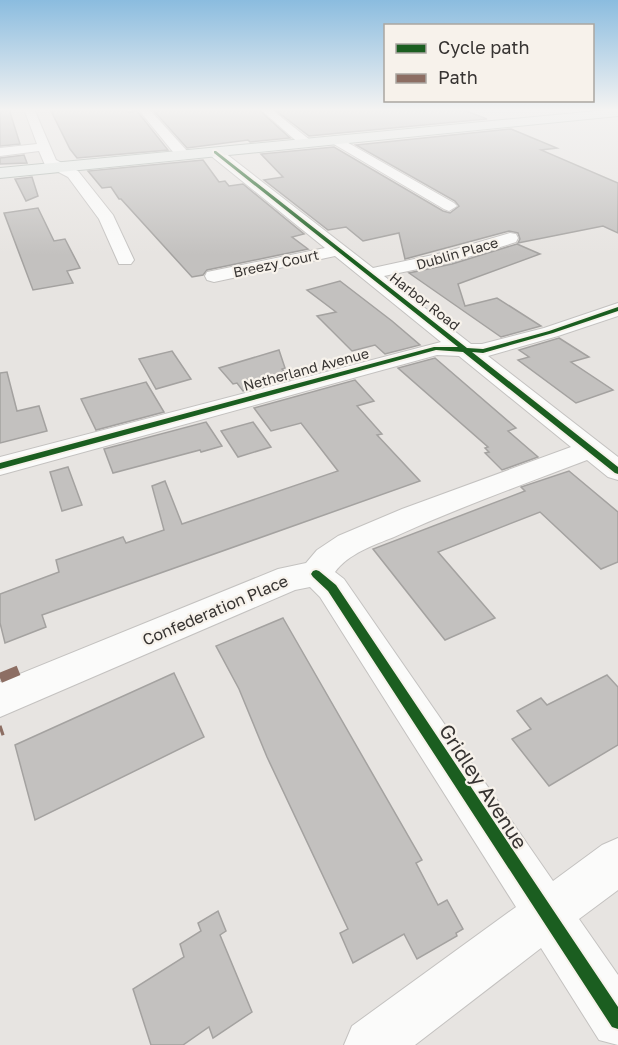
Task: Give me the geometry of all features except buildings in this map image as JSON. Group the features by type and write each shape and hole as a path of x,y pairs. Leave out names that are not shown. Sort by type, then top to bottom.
{"main road":[{"path":"0,173 157,158"}],"street":[{"path":"49,158 50,162 73,174 107,219 125,260"},
{"name":"Harbor Road","path":"222,158 618,471"},
{"path":"366,158 449,206"},
{"name":"Dublin Place","path":"369,274 446,258 510,238"},
{"name":"Breezy Court","path":"214,276 339,250"},
{"name":"Netherland Avenue","path":"0,466 436,348 483,351 551,332 618,309"},
{"path":"316,574 328,558 349,544 412,516 590,449"},
{"name":"Confederation Place","path":"0,700 290,578 316,574"},
{"name":"Gridley Avenue","path":"316,574 332,588 618,1021"},
{"path":"371,1045 618,861"}],"marked path":[{"path":"0,678 22,669"}],"cycle path":[{"path":"222,158 618,471"},
{"path":"0,466 436,348 483,351 551,332 618,309"},
{"path":"316,574 332,588 618,1021"}]}
